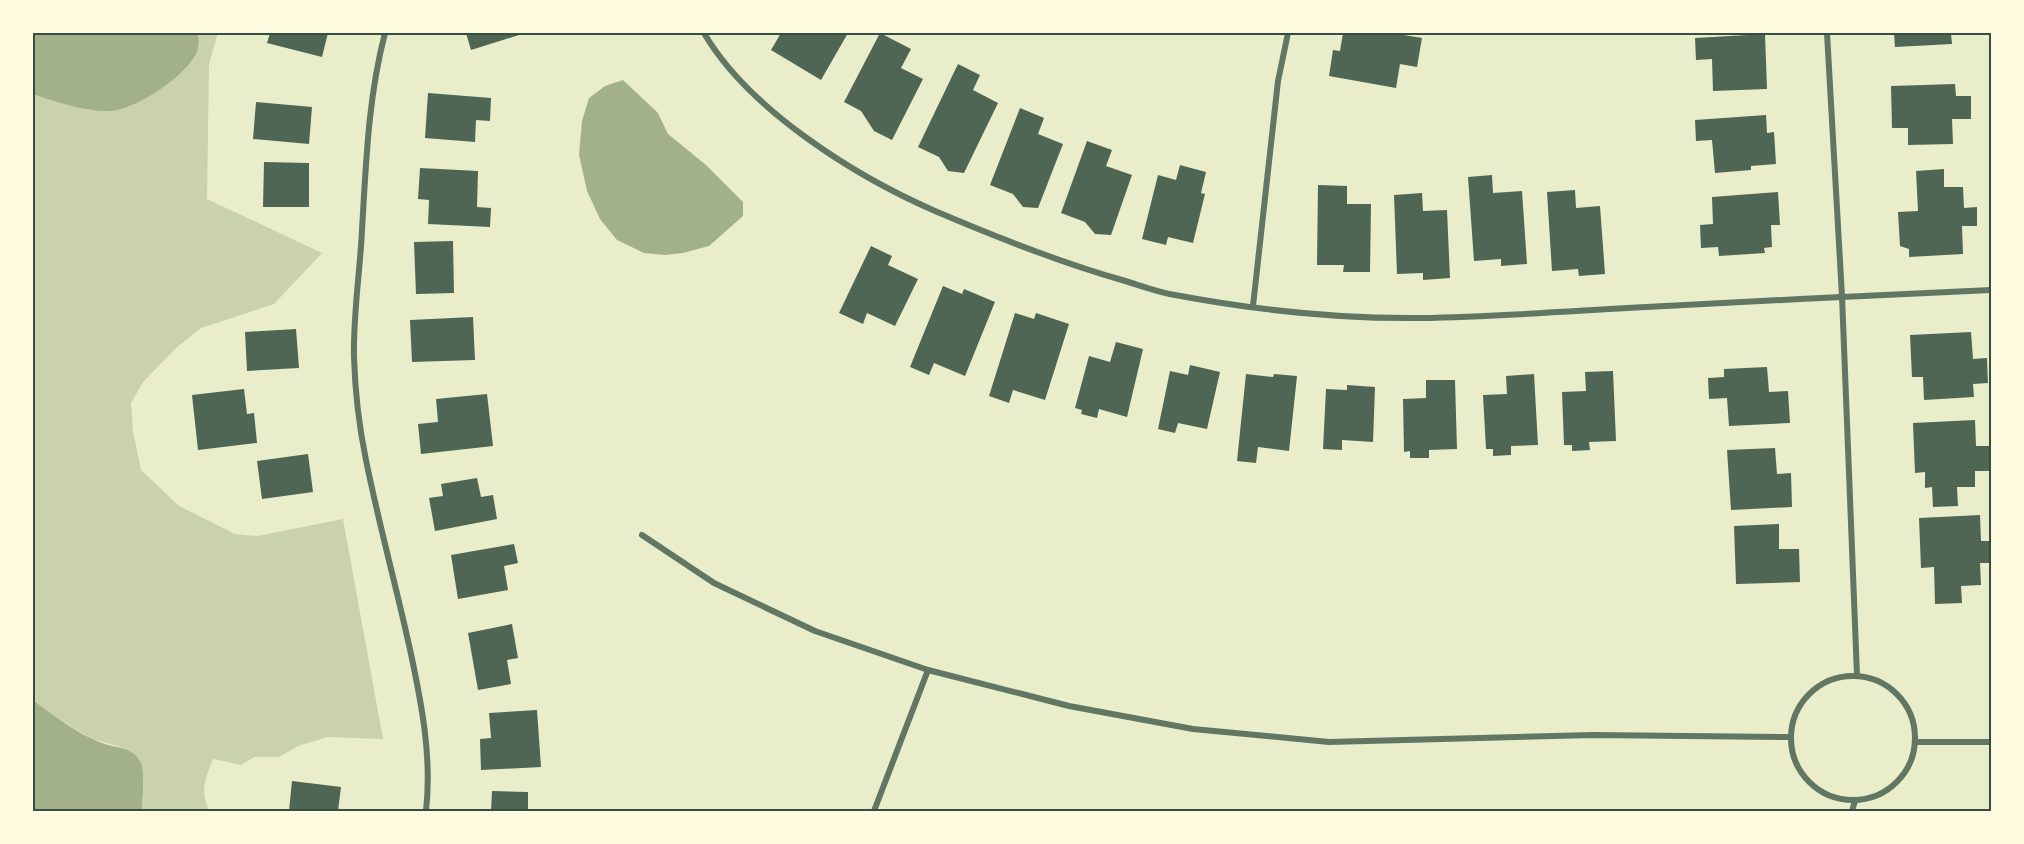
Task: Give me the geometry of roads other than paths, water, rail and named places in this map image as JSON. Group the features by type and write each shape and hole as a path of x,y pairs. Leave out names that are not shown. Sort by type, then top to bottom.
{"street":[{"path":"385,33 367,133 354,355 357,404 365,460 396,585 421,704 427,751 426,811"},
{"path":"704,33 717,55 771,110 827,153 905,198 998,238 1089,270 1172,294 1331,316 1418,318 1991,290"},
{"path":"1253,306 1278,81 1288,33"},
{"path":"1827,33 1842,296 1857,675"},
{"path":"642,535 714,583 815,631 928,670 1069,706 1193,729 1329,742 1593,735 1791,737"},
{"path":"874,811 928,670"},
{"path":"1857,675 1875,679 1890,687 1910,713 1915,734 1913,754 1905,773 1892,787 1874,797 1855,801 1833,798 1814,788 1799,771 1791,750 1791,728 1796,710 1806,695 1821,683 1838,677 1857,675"},
{"path":"1914,742 1991,742"},
{"path":"1852,811 1855,801"}]}
